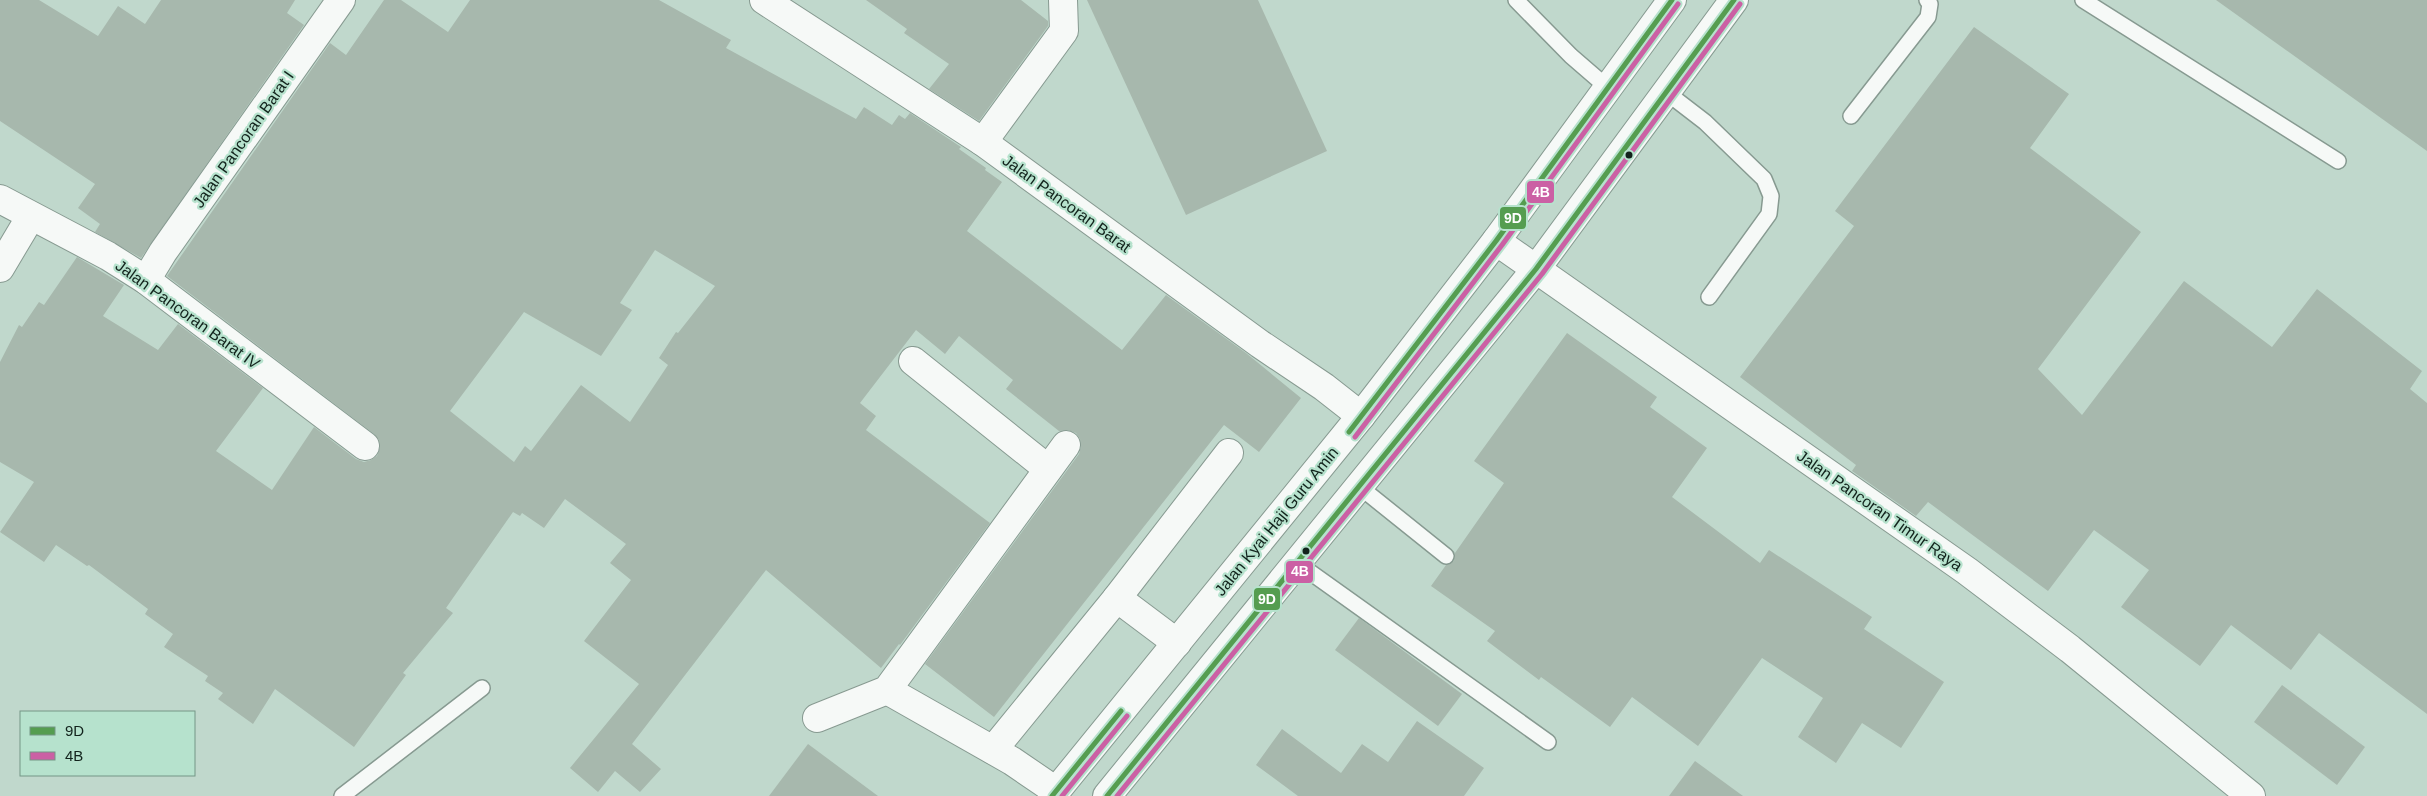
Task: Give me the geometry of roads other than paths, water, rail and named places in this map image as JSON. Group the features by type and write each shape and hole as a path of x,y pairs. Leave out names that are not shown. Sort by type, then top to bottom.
{"street":[{"name":"Jalan Pancoran Barat I","path":"146,280 163,252 341,0"},
{"name":"Jalan Pancoran Barat","path":"764,0 983,142 1260,344 1343,402"},
{"path":"983,142 1064,31 1063,0"},
{"name":"Jalan Kyai Haji Guru Amin","path":"1054,791 1343,402 1496,241 1601,82 1672,0"},
{"path":"1107,796 1536,269 1734,0"},
{"name":"Jalan Pancoran Barat IV","path":"0,199 108,256 146,280 365,446"},
{"path":"0,268 31,216"},
{"name":"Jalan Pancoran Timur Raya","path":"1496,241 1967,571 2070,649 2251,796"},
{"path":"913,361 1048,469"},
{"path":"817,718 888,690 1066,445"},
{"path":"1002,756 1124,604 1229,452"},
{"path":"1124,604 1168,637"},
{"path":"888,690 1002,756 1054,791"}],"lane":[{"path":"1516,0 1571,56 1601,82"},
{"path":"1850,116 1928,17 1930,4 1927,0"},
{"path":"2083,0 2338,161"},
{"path":"1666,92 1704,122 1764,180 1772,196 1769,214 1709,297"},
{"path":"1360,487 1446,556"},
{"path":"1296,562 1548,742"},
{"path":"342,796 482,688"}]}
